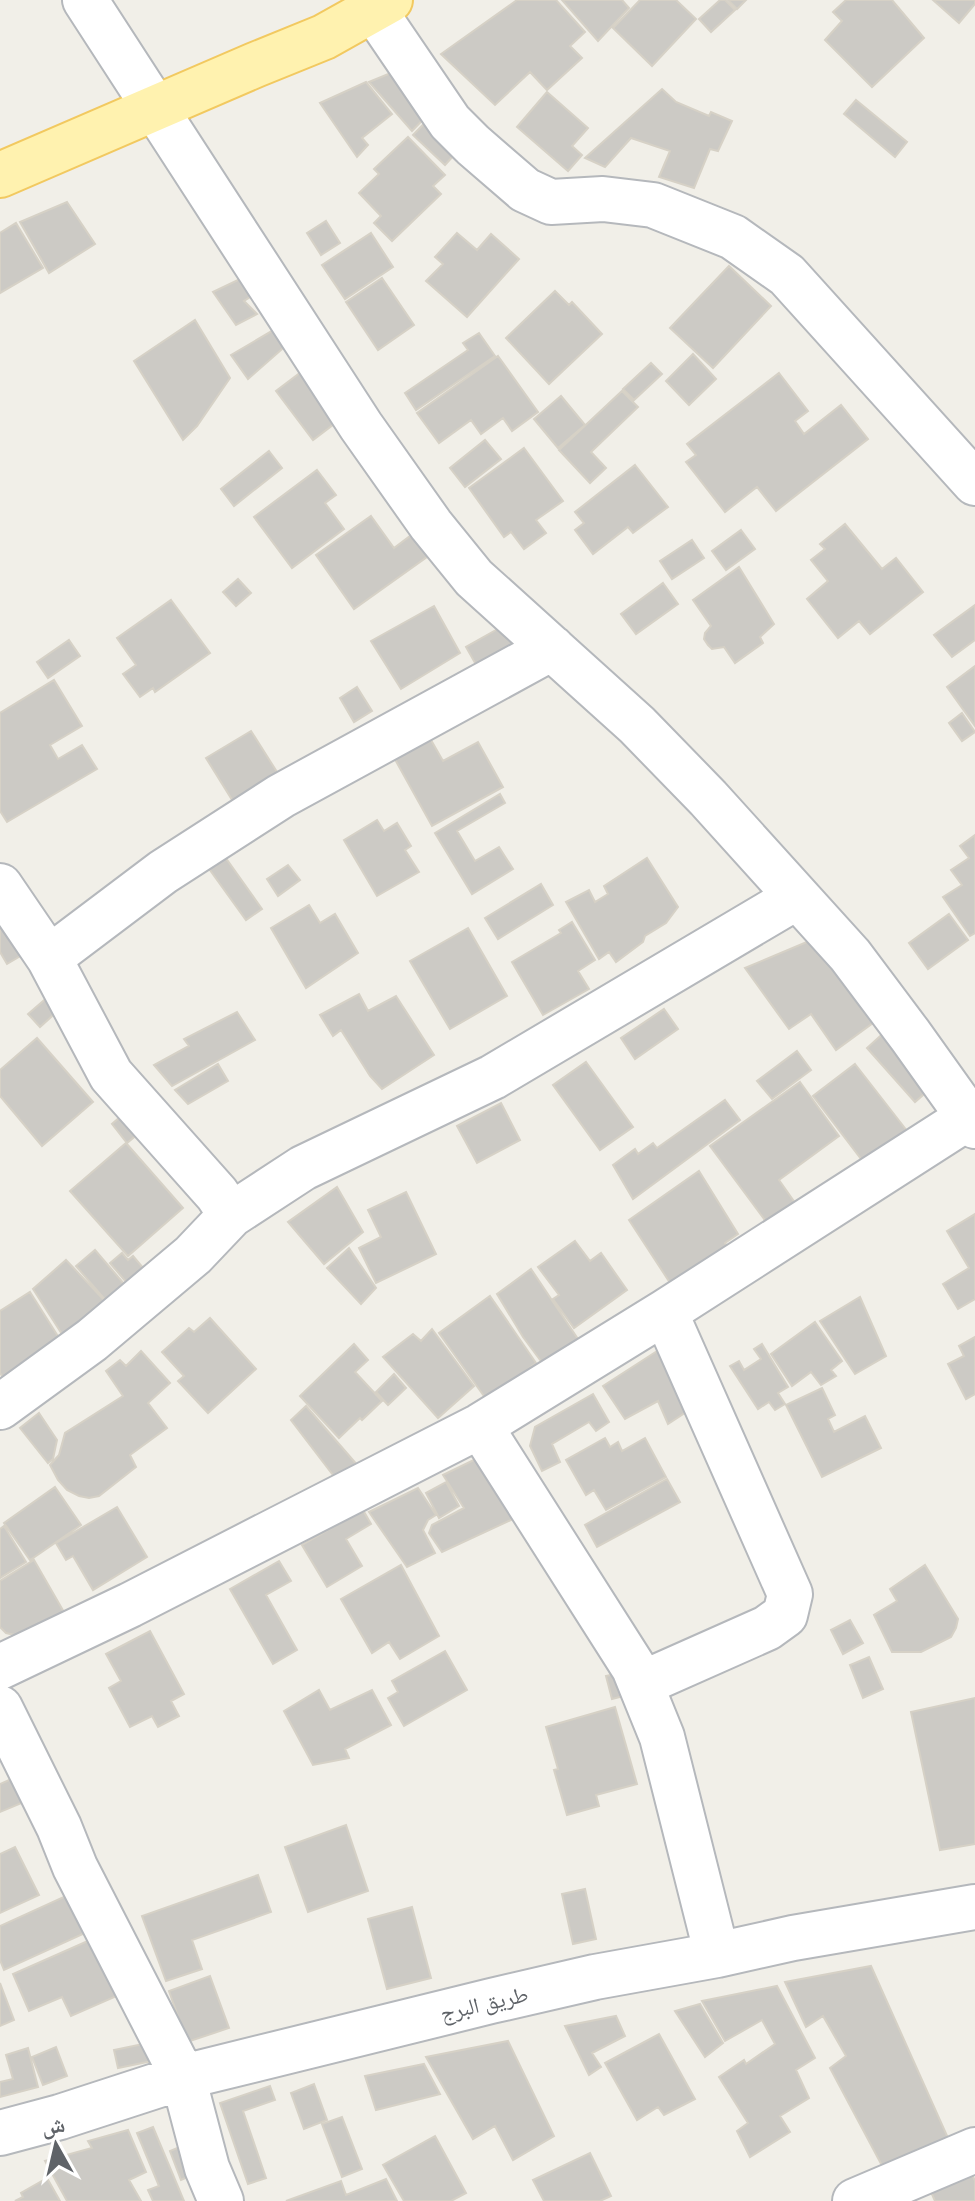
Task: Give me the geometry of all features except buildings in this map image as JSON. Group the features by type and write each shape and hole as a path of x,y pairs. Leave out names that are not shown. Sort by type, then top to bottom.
{"main road":[{"path":"0,175 324,37 377,3"}],"street":[{"path":"0,1667 130,1605 480,1426 972,1122 850,955 708,798 637,725 474,578 431,525 361,426 85,0"},
{"path":"377,3 450,122 525,190 551,202 603,199 653,205 733,237 787,275 975,483"},
{"path":"49,958 163,872 281,796 552,648"},
{"path":"0,886 49,958 111,1075 217,1194 231,1215"},
{"path":"0,1407 92,1340 193,1255 231,1215 303,1168 493,1077 797,897"},
{"path":"641,1684 767,1628 785,1615 790,1594 665,1312"},
{"path":"480,1426 641,1684 662,1737 717,1955"},
{"path":"0,1708 59,1827 75,1867 183,2077 207,2168 221,2201"},
{"name":"طريق البرج","path":"0,2133 183,2077 505,1997 852,1927 975,1907"},
{"path":"855,2201 975,2150"}]}
